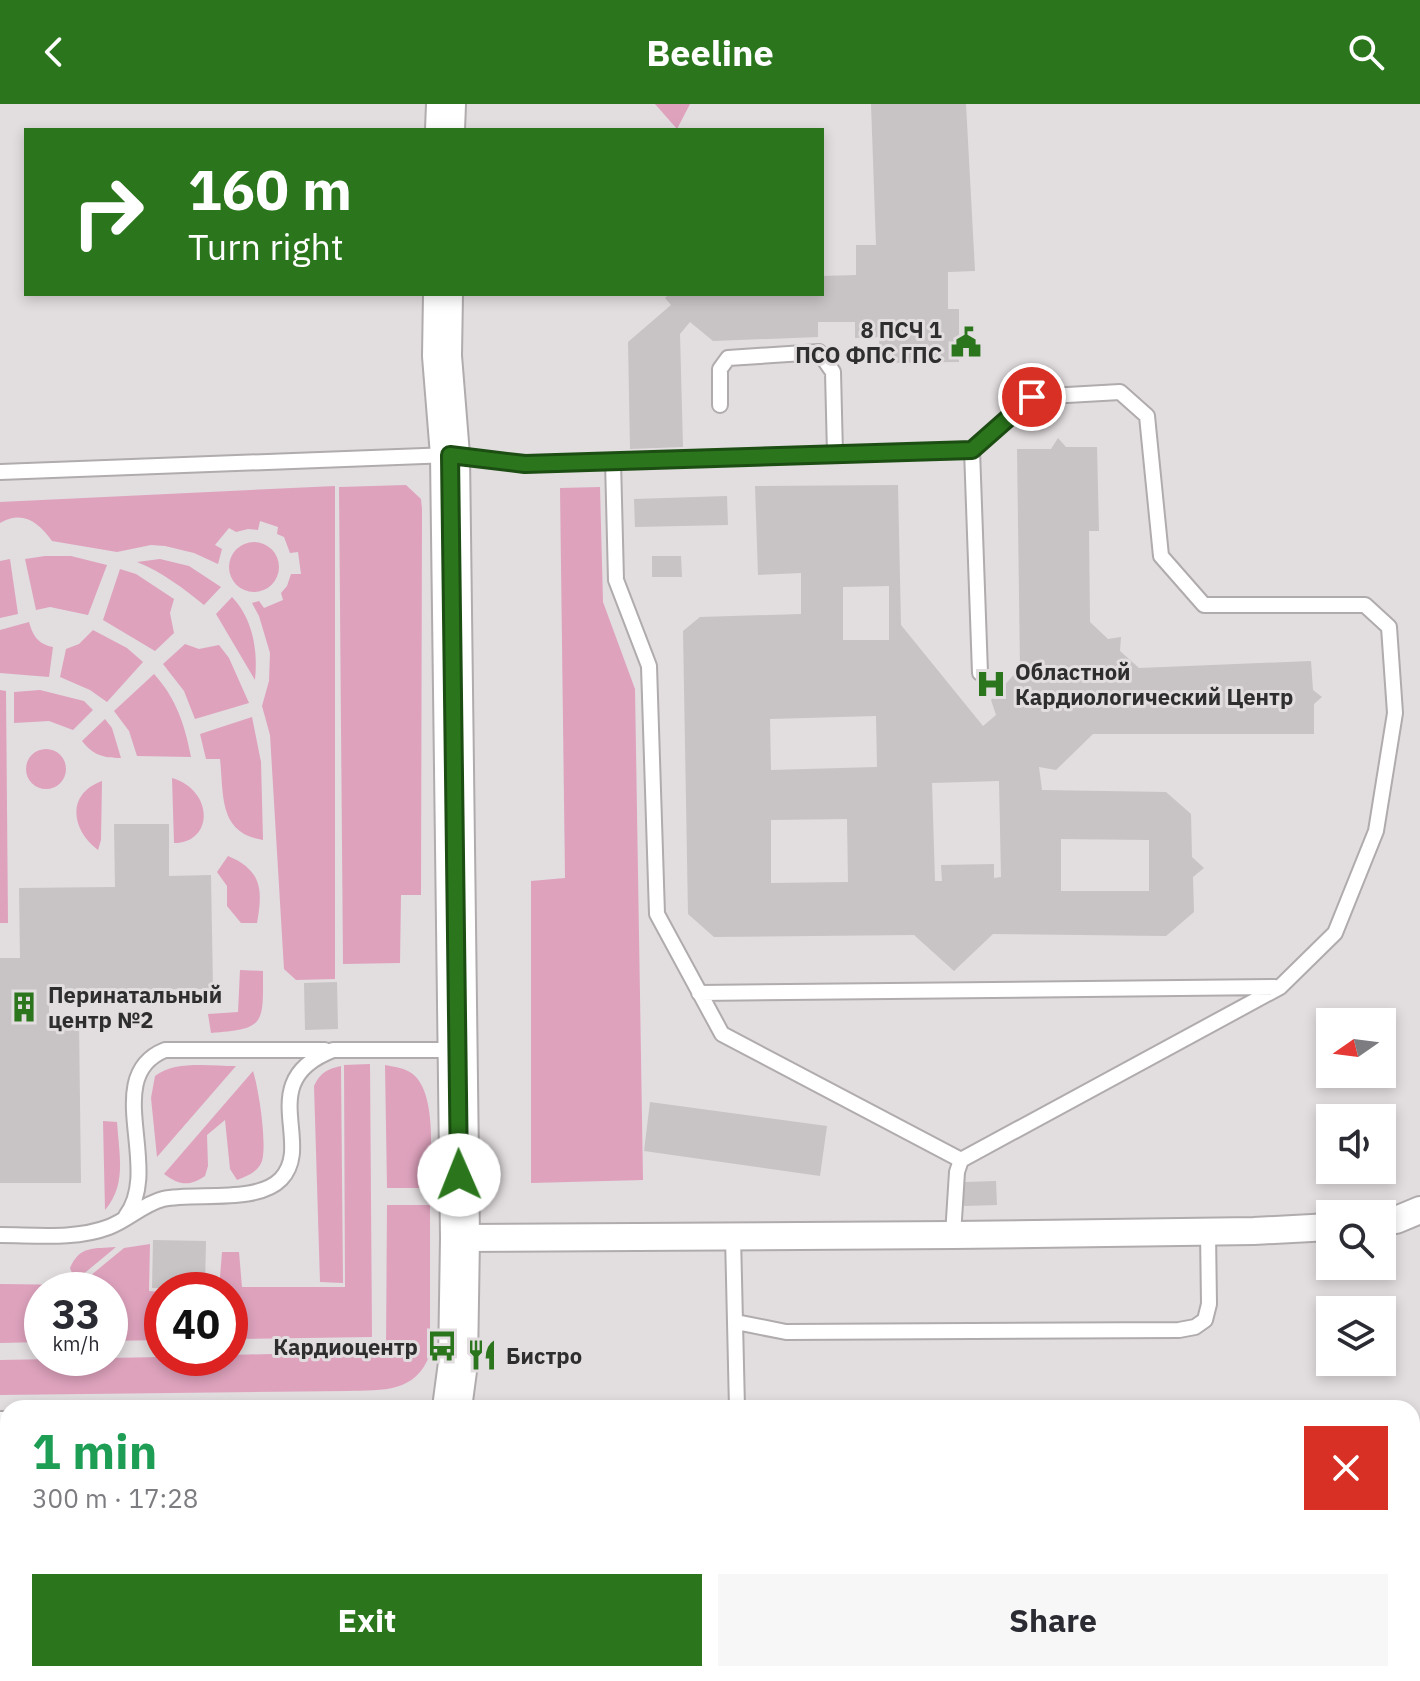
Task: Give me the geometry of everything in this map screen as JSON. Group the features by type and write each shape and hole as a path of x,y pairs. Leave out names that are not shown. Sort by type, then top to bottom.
{"street":[{"path":"445,128 446,104"},
{"path":"443,296 442,356 450,455 460,1238 458,1363 453,1400"},
{"path":"1396,1220 1420,1210"},
{"path":"460,1238 1208,1232 1316,1228"}],"lane":[{"path":"720,405 720,369 728,358 819,352 833,372 835,454"},
{"path":"0,472 450,455 525,464 972,450 1032,397 1120,392 1147,416 1161,556 1204,605 1365,605 1389,627 1395,713 1376,831 1335,933 1280,987 961,1160 957,1172 953,1235"},
{"path":"972,450 980,673"},
{"path":"613,461 616,580 649,666 657,914 722,1034 961,1160"},
{"path":"699,993 1280,987"},
{"path":"123,1220 137,1198 140,1182 134,1086 144,1063 154,1054 165,1050 457,1050"},
{"path":"0,1235 76,1235 109,1227 154,1201 266,1189 280,1180 288,1168 291,1155 290,1093 294,1080 316,1056 333,1050"},
{"path":"736,1322 786,1332 1195,1327 1205,1320 1209,1304 1208,1232"},
{"path":"733,1236 737,1400"}],"shaded area":[{"path":"655,104 690,104 676,128"},
{"path":"406,485 421,499 422,509 421,895 401,895 400,963 343,964 339,487"},
{"path":"335,486 335,979 296,980 284,969 270,735 262,706 269,681 270,653 252,603 259,601 264,608 283,600 281,593 291,574 301,574 298,552 290,553 284,537 277,534 278,527 260,521 258,530 236,532 229,528 215,545 222,549 218,564 194,553 165,546 151,545 117,552 52,541 41,528 23,518 0,523 0,502"},
{"path":"600,487 603,602 635,689 643,1180 531,1183 531,881 565,878 560,488"},
{"path":"254,542 272,549 279,567 272,585 254,592 236,585 229,567 236,549"},
{"path":"71,556 107,565 88,615 50,607 36,610 25,559"},
{"path":"10,559 18,614 0,618 0,561"},
{"path":"160,559 189,566 221,587 204,605 172,581 137,562"},
{"path":"120,569 136,574 174,599 170,613 174,633 155,651 103,620"},
{"path":"232,597 249,625 256,657 255,680 216,614"},
{"path":"29,622 37,639 53,647 49,677 0,673 0,630"},
{"path":"93,630 127,648 143,662 107,702 90,690 60,677 66,649 79,644"},
{"path":"185,644 199,649 219,645 229,658 249,703 195,719 184,691 163,664"},
{"path":"154,674 178,712 191,757 137,756 129,731 114,711"},
{"path":"0,690 6,691 8,923 0,923"},
{"path":"40,690 84,701 93,710 73,730 49,721 14,723 14,692"},
{"path":"252,717 261,762 263,840 248,836 231,821 223,799 220,759 206,759 200,734"},
{"path":"105,719 112,728 121,758 99,755 82,741"},
{"path":"46,749 60,755 66,769 60,783 46,789 32,783 26,769 32,755"},
{"path":"172,778 196,794 204,815 196,835 187,841 174,843"},
{"path":"102,781 101,840 98,850 82,833 76,813 82,794"},
{"path":"228,856 248,868 258,882 260,901 257,923 241,923 227,906 227,886 217,872"},
{"path":"240,970 263,971 263,1002 258,1020 242,1029 211,1033 208,1014 238,1012"},
{"path":"370,1064 372,1337 248,1339 248,1287 345,1287 344,1065"},
{"path":"385,1065 401,1068 415,1076 427,1099 431,1129 431,1188 387,1188"},
{"path":"183,1066 236,1066 157,1157 151,1098 155,1076"},
{"path":"341,1066 343,1283 320,1282 314,1086 324,1072"},
{"path":"253,1071 264,1142 258,1168 237,1180 230,1169 225,1120 207,1135 208,1166 205,1176 184,1183 164,1174"},
{"path":"103,1121 117,1122 120,1157 119,1180 105,1210"},
{"path":"387,1205 430,1205 430,1354 424,1367 407,1383 360,1391 0,1395 0,1360 24,1360 24,1376 128,1376 128,1358 144,1357 144,1376 248,1376 248,1355 386,1351"},
{"path":"150,1244 149,1272 144,1272 144,1340 128,1341 128,1272 95,1272 124,1248"},
{"path":"116,1247 86,1272 72,1272 70,1268 78,1255 88,1250"},
{"path":"222,1252 239,1252 241,1272 220,1272"},
{"path":"0,1284 24,1284 24,1342 0,1343"}],"building":[{"path":"871,104 966,104 975,271 948,272 948,309 959,309 959,362 880,363 879,337 855,338 855,322 818,322 818,337 713,341 690,322 680,334 683,447 630,449 628,342 671,305 665,298 667,296 824,296 824,276 856,275 856,245 876,245"},
{"path":"1058,438 1066,447 1097,447 1099,531 1089,531 1090,622 1108,639 1121,637 1120,651 1139,668 1311,661 1313,690 1322,697 1314,704 1314,734 1093,734 1056,770 1039,767 1042,790 1166,792 1191,814 1192,857 1204,868 1193,877 1194,912 1166,936 993,934 954,971 914,935 714,937 688,914 683,631 700,617 801,614 801,573 758,575 755,486 898,485 901,625 983,726 996,715 991,700 1020,668 1017,449 1051,449","holes":["889,586 889,640 843,640 843,587","876,716 877,767 771,770 770,719","999,781 1001,877 994,878 994,864 941,865 942,881 935,881 932,783","847,819 848,882 771,883 771,820","1061,839 1149,840 1149,891 1061,891"]},
{"path":"727,496 728,525 635,527 634,499"},
{"path":"652,556 681,556 682,577 652,577"},
{"name":"Перинатальный центр №2","path":"114,824 169,824 169,876 211,875 213,989 49,990 49,1023 79,1023 81,1183 0,1183 0,958 20,958 19,888 115,887"},
{"path":"337,982 338,1029 305,1030 304,983"},
{"path":"650,1102 827,1126 820,1176 644,1151"},
{"path":"996,1181 997,1205 964,1206 964,1182"},
{"path":"153,1240 206,1241 205,1272 152,1272"}],"place":[{"name":"8 ПСЧ 1 ПСО ФПС ГПС","path":"966,342"},
{"name":"Областной Кардиологический Центр","path":"991,684"},
{"name":"Перинатальный центр №2","path":"24,1007"},
{"name":"Кардиоцентр","path":"442,1346"},
{"name":"Бистро","path":"482,1355"}],"route":[{"path":"459,1175 450,455 525,464 972,450 1032,397"}]}
